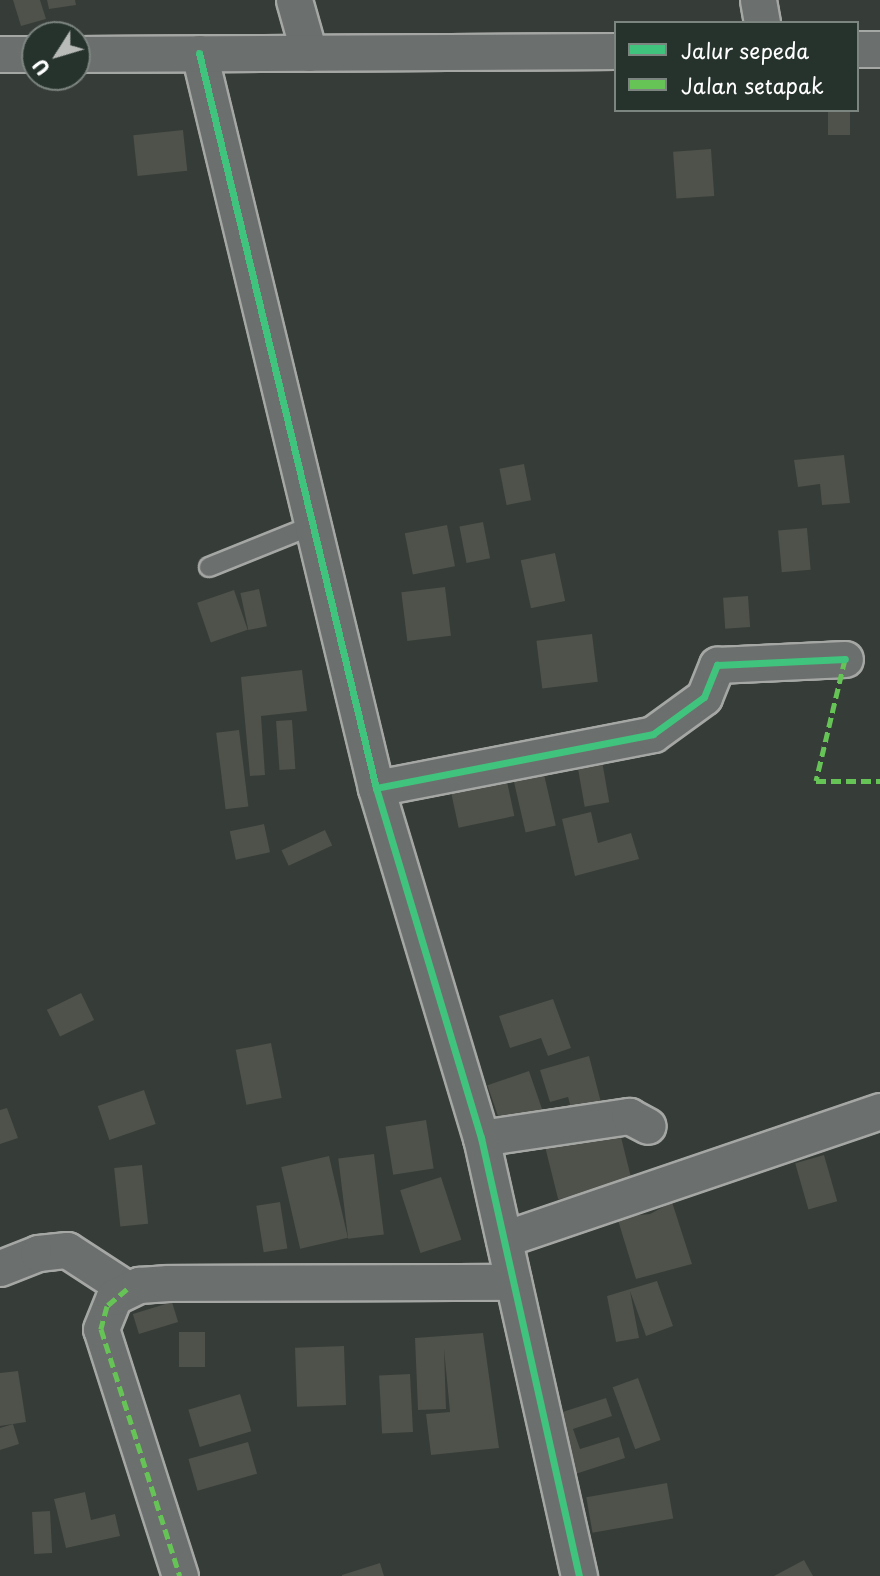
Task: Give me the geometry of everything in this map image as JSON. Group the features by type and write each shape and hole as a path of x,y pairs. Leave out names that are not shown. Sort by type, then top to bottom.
{"street":[{"path":"294,0 309,53"},
{"path":"758,0 762,21"},
{"path":"859,49 880,49"},
{"path":"91,54 614,51"},
{"path":"199,53 376,788 481,1138 579,1576"},
{"path":"0,54 21,54"},
{"path":"376,788 653,734 704,697 717,664 845,659"},
{"path":"504,1239 880,1111"},
{"path":"481,1138 629,1116 648,1126"},
{"path":"0,1268 38,1254 68,1250 127,1289"},
{"path":"180,1576 102,1329 107,1306 127,1289 168,1283 513,1282"}],"lane":[{"path":"209,567 311,526"}],"building":[{"path":"13,0 40,0 46,19 21,21 21,26"},
{"path":"47,0 75,0 76,5 49,9"},
{"path":"828,112 850,112 850,135 828,135"},
{"path":"183,130 187,171 138,176 133,135"},
{"path":"711,149 714,196 676,199 673,152"},
{"path":"844,455 850,503 822,505 820,484 798,487 794,460"},
{"path":"524,464 531,500 507,505 499,469"},
{"path":"483,522 490,558 467,563 459,527"},
{"path":"447,525 455,566 413,574 405,533"},
{"path":"807,528 811,570 782,572 778,531"},
{"path":"555,553 565,601 531,608 521,560"},
{"path":"445,587 451,636 407,641 401,592"},
{"path":"259,589 267,626 248,630 240,593"},
{"path":"234,590 248,630 211,642 197,603"},
{"path":"748,596 750,627 725,629 723,598"},
{"path":"592,634 598,682 542,688 536,641"},
{"path":"302,670 307,711 261,716 265,775 250,776 241,677"},
{"path":"292,720 295,769 279,770 276,721"},
{"path":"239,730 248,806 226,809 216,733"},
{"path":"602,761 609,802 585,807 577,765"},
{"path":"543,770 556,826 526,833 513,777"},
{"path":"505,772 514,816 459,828 449,784"},
{"path":"591,812 598,843 631,833 639,859 575,876 562,819"},
{"path":"264,824 270,852 236,860 230,831"},
{"path":"325,830 332,845 289,866 281,850"},
{"path":"81,993 94,1020 60,1037 47,1010"},
{"path":"553,999 571,1048 548,1056 541,1038 510,1048 499,1016"},
{"path":"271,1043 282,1098 246,1105 236,1050"},
{"path":"589,1056 604,1114 575,1122 568,1097 550,1102 540,1070"},
{"path":"529,1071 543,1112 501,1126 487,1085"},
{"path":"144,1090 156,1124 109,1140 98,1106"},
{"path":"7,1108 18,1138 0,1144 0,1110"},
{"path":"426,1120 434,1168 393,1175 386,1126"},
{"path":"617,1121 632,1181 558,1200 543,1139"},
{"path":"374,1154 384,1234 348,1239 338,1158"},
{"path":"824,1155 837,1201 808,1209 795,1163"},
{"path":"329,1156 348,1238 300,1249 281,1167"},
{"path":"142,1165 148,1224 120,1227 114,1168"},
{"path":"441,1177 461,1240 420,1253 400,1190"},
{"path":"280,1202 287,1248 264,1252 256,1206"},
{"path":"672,1202 692,1264 636,1279 617,1217 650,1214"},
{"path":"657,1281 673,1326 646,1336 630,1291 639,1338 616,1342 607,1296"},
{"path":"172,1302 178,1322 139,1334 133,1314"},
{"path":"179,1332 205,1332 205,1367 179,1367"},
{"path":"483,1333 499,1448 431,1455 426,1414 450,1412 444,1349 446,1409 418,1410 415,1338"},
{"path":"344,1346 346,1405 297,1407 295,1348"},
{"path":"18,1371 26,1422 0,1426 0,1373"},
{"path":"410,1374 413,1432 382,1434 379,1376"},
{"path":"638,1378 661,1440 635,1449 613,1387"},
{"path":"240,1394 251,1431 200,1447 188,1410"},
{"path":"606,1398 612,1416 573,1429 580,1449 619,1437 625,1458 563,1478 544,1418"},
{"path":"13,1424 19,1444 0,1450 0,1428"},
{"path":"248,1442 257,1474 197,1491 188,1459"},
{"path":"667,1483 673,1518 592,1533 586,1497"},
{"path":"85,1492 91,1520 115,1514 120,1536 66,1548 54,1499"},
{"path":"50,1511 52,1553 34,1554 32,1512"},
{"path":"804,1560 813,1576 774,1576"},
{"path":"380,1563 384,1576 342,1576 342,1575"}],"marked path":[{"path":"845,659 816,781 880,781"},
{"path":"127,1289 107,1306 101,1329 180,1576"}],"cycle path":[{"path":"199,53 376,788"},
{"path":"579,1576 481,1138 376,788 653,734 704,697 717,665 845,659"}]}
